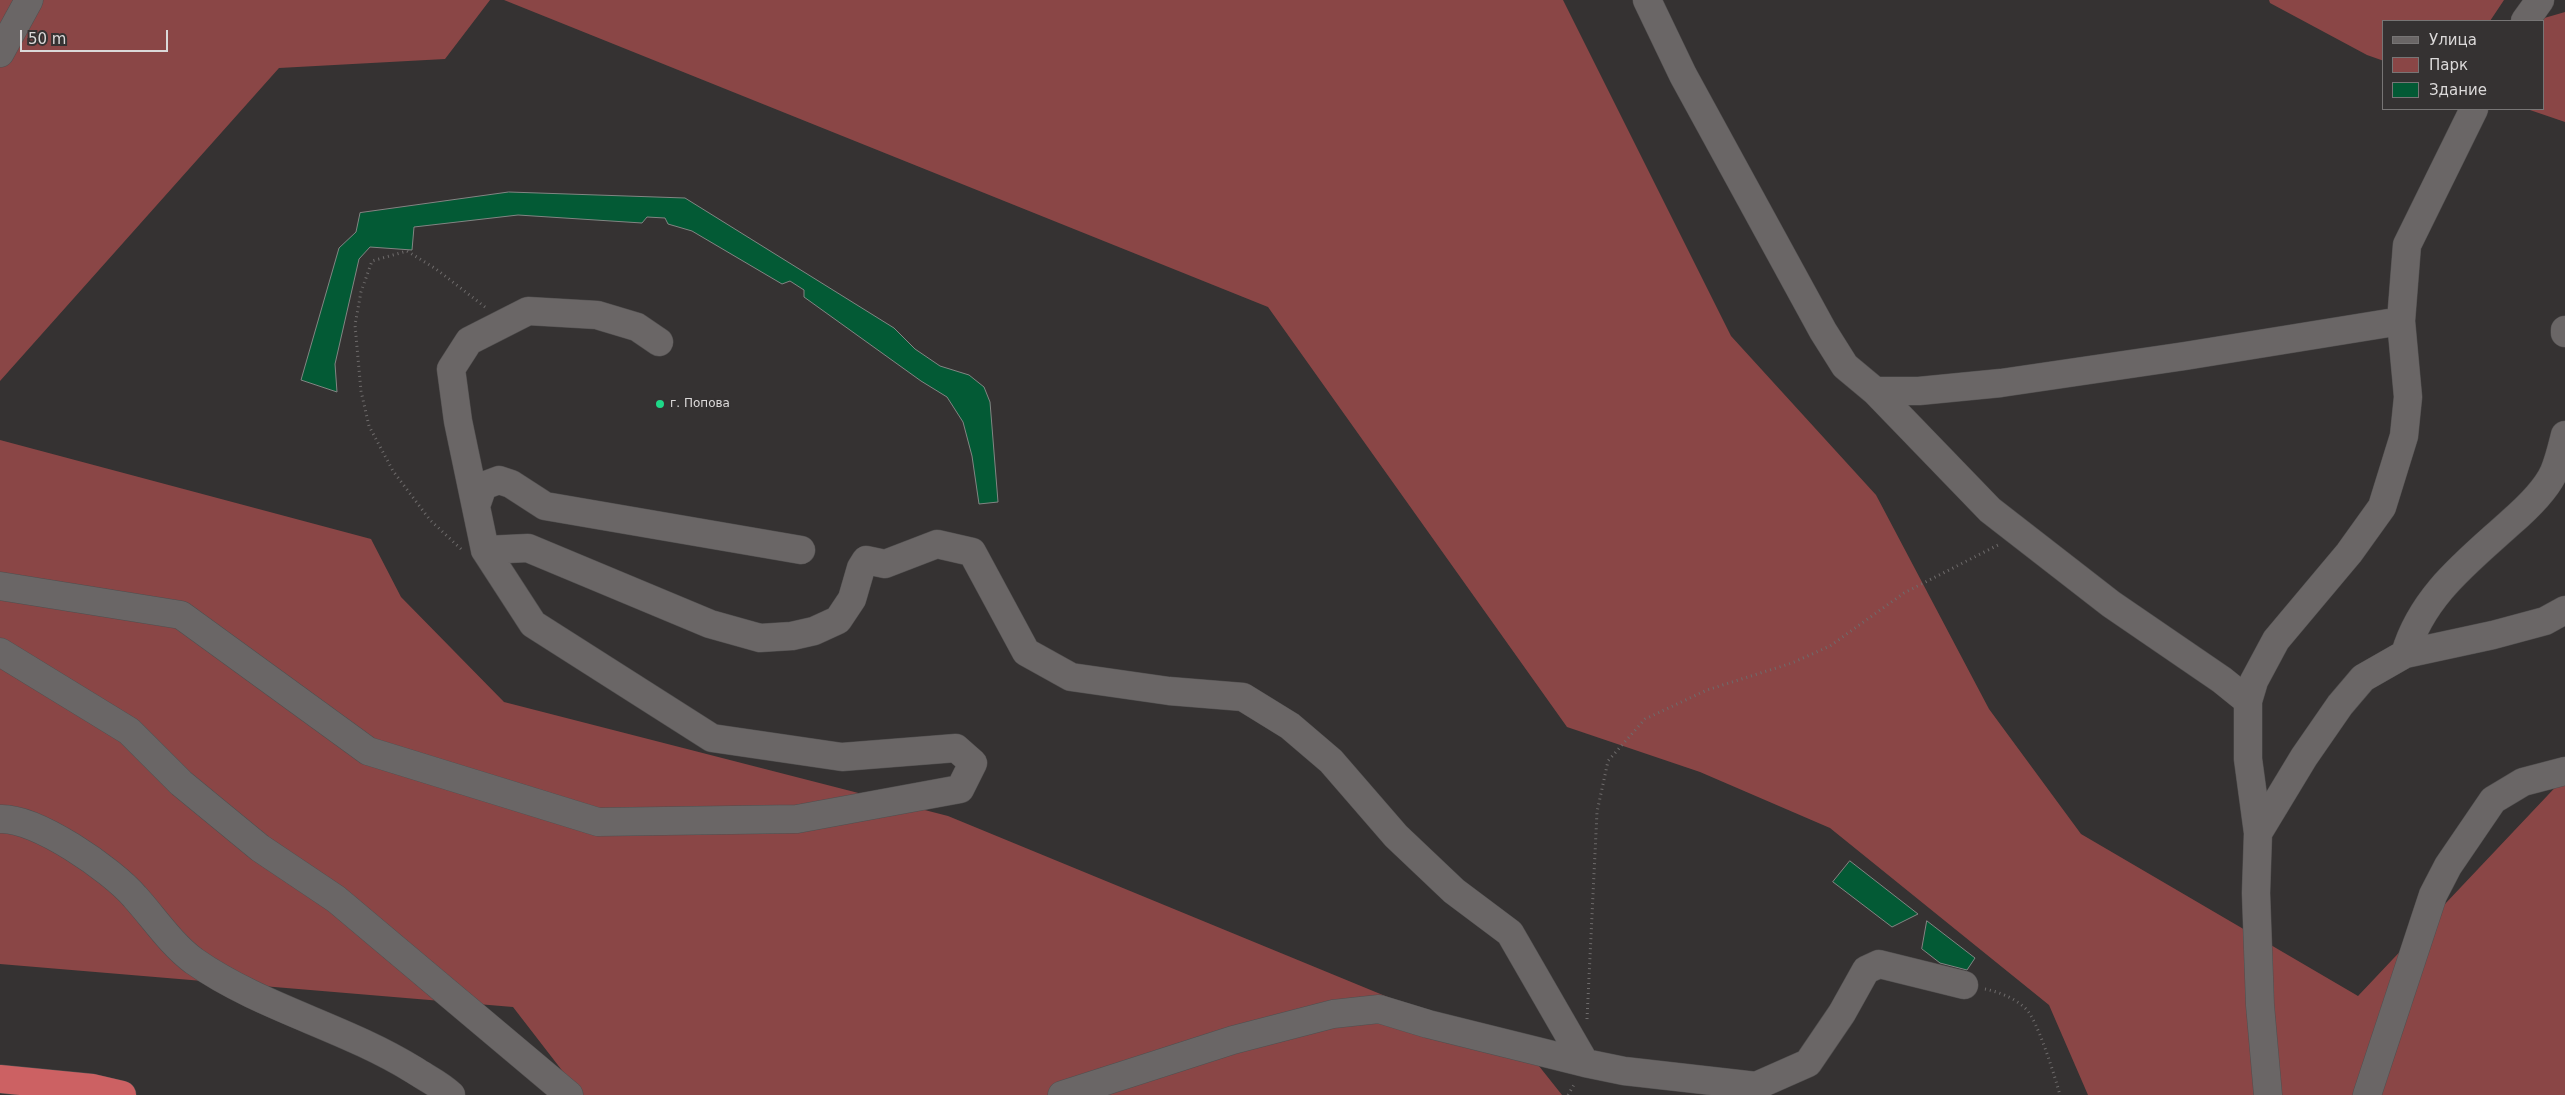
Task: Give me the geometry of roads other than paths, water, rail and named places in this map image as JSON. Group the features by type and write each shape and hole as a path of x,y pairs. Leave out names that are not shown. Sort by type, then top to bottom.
{"highway":[{"path":"0,1079 92,1088 122,1095"}],"street":[{"path":"0,53 29,0"},
{"path":"1647,0 1683,75 1822,331 1845,366 1875,390 1990,510 2111,604 2222,680 2248,701"},
{"path":"2526,20 2540,0"},
{"path":"2268,1095 2259,986 2256,892 2258,833 2248,759 2248,701 2254,681 2276,640 2349,553 2382,507 2404,436 2408,397 2401,322 2407,245 2474,110"},
{"path":"0,586 181,616 368,751 598,822 796,819 960,789 973,763 956,748 842,757 712,738 533,624 485,550 458,421 451,369 469,341 528,311 597,315 638,327 659,342"},
{"path":"1875,390 1919,392 2001,383 2401,322"},
{"path":"2405,654 2411,634 2439,589 2458,569 2529,506 2554,473 2565,435"},
{"path":"476,506 483,486 499,480 511,484 545,506 801,550"},
{"path":"485,550 528,548 710,624 760,638 792,636 814,631 838,620 852,599 861,568 866,560 885,564 937,544 972,552 1026,652 1071,676 1169,691 1243,697 1290,726 1331,761 1396,836 1454,891 1510,933 1585,1063"},
{"path":"2258,833 2304,757 2340,704 2363,678 2405,654 2493,635 2545,621 2565,610"},
{"path":"0,652 130,731 195,796 260,848 336,899 569,1095"},
{"path":"2367,1095 2433,895 2448,866 2493,800 2523,782 2565,771"},
{"path":"0,819 43,831 80,851 134,895 173,942 192,960 215,974 292,1013 390,1055 451,1095"},
{"path":"1062,1095 1251,1036 1333,1014 1379,1009 1428,1024 1624,1071 1756,1086 1808,1063 1842,1013 1866,970 1879,964 1964,985"}],"place":[{"name":"г. Попова","path":"660,404"}]}
